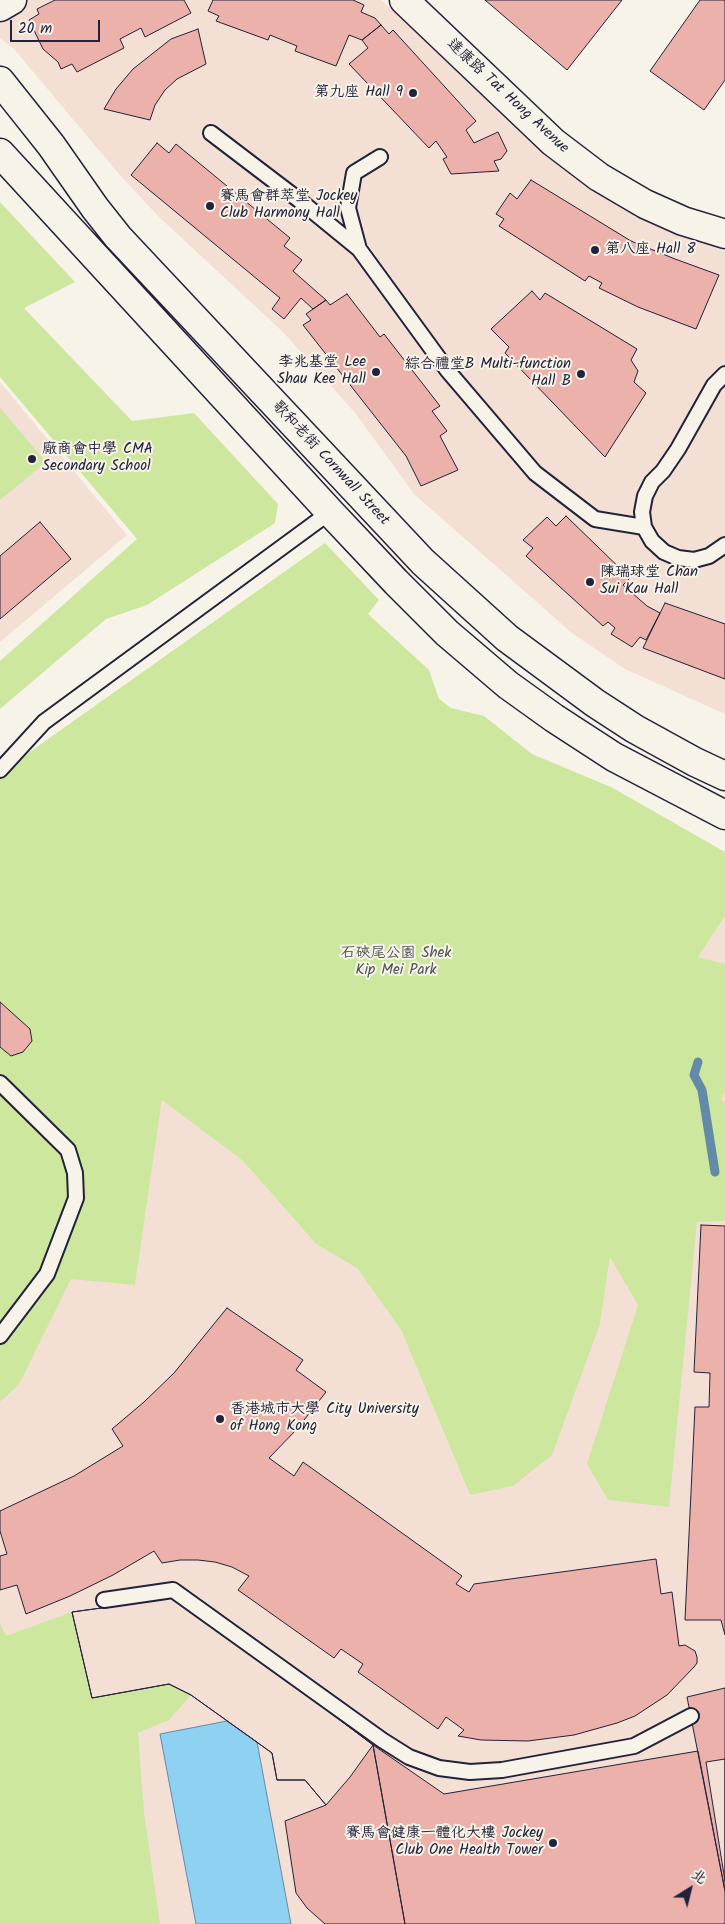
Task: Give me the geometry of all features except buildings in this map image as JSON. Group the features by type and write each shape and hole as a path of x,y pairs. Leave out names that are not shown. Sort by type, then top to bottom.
{"main road":[{"path":"0,7 12,0"},
{"name":"達康路 Tat Hong Avenue","path":"404,0 553,142 599,177 645,204 683,221 725,234"},
{"name":"歌和老街 Cornwall Street","path":"0,81 52,145 95,208 118,237 430,568 507,638 595,703 635,729 725,776"},
{"path":"0,152 330,512 440,626 508,685 614,757 725,815"}],"lane":[{"path":"211,132 359,249 448,371 535,473 595,519 644,527"},
{"path":"359,249 348,208 354,173 380,157"},
{"path":"725,374 714,385 678,449 663,471 652,482 645,496 642,512 644,527 652,541 664,552 678,558 694,560 709,556 725,545"},
{"path":"0,770 44,722 330,512"},
{"path":"0,1083 68,1150 75,1173 76,1198 47,1274 0,1336"},
{"path":"104,1600 173,1590 382,1740 409,1757 439,1768 470,1772 502,1770 634,1746 691,1716"}],"shaded area":[{"path":"0,0 381,0 437,49 559,164 651,222 725,251 725,714 625,669 572,633 414,494 356,414 284,333 159,217 118,173 14,49 0,38"},
{"name":"廠商會中學 CMA Secondary School","path":"0,382 127,535 0,642"},
{"name":"香港城市大學 City University of Hong Kong","path":"725,916 725,1924 0,1924 0,1402 19,1385 71,1278 135,1284 162,1099 242,1160 316,1244 357,1267 401,1330 470,1495 600,1324 633,1102 689,970"}],"green space":[{"path":"0,202 75,282 24,308 132,421 194,413 278,504 275,523 147,605 106,619 0,709 0,661 137,539 0,377"},
{"path":"0,408 46,462 0,500"},
{"name":"石硤尾公園 Shek Kip Mei Park","path":"325,543 379,600 368,614 429,670 439,699 451,708 484,716 532,754 613,788 725,852 725,916 698,957 725,964 725,1091 721,1100 725,1102 725,1221 697,1222 669,1507 608,1500 587,1464 638,1305 610,1257 600,1324 552,1455 513,1486 470,1495 401,1330 357,1268 316,1244 242,1160 162,1100 135,1285 71,1279 19,1385 0,1402 0,773"},
{"path":"72,1612 92,1698 169,1684 191,1695 169,1720 138,1733 144,1813 160,1924 0,1924 0,1624 6,1636"}],"water":[{"path":"227,1721 257,1742 291,1924 196,1924 160,1734"}],"waterway":[{"path":"698,1062 694,1075 702,1090 715,1172"}],"place":[{"name":"第九座 Hall 9","path":"413,93"},
{"name":"賽馬會群萃堂 Jockey Club Harmony Hall","path":"210,206"},
{"name":"第八座 Hall 8","path":"595,250"},
{"name":"李兆基堂 Lee Shau Kee Hall","path":"376,372"},
{"name":"綜合禮堂B Multi-function Hall B","path":"581,374"},
{"name":"廠商會中學 CMA Secondary School","path":"32,459"},
{"name":"陳瑞球堂 Chan Sui Kau Hall","path":"590,582"},
{"name":"香港城市大學 City University of Hong Kong","path":"220,1419"},
{"name":"賽馬會健康一體化大樓 Jockey Club One Health Tower","path":"553,1843"}]}
